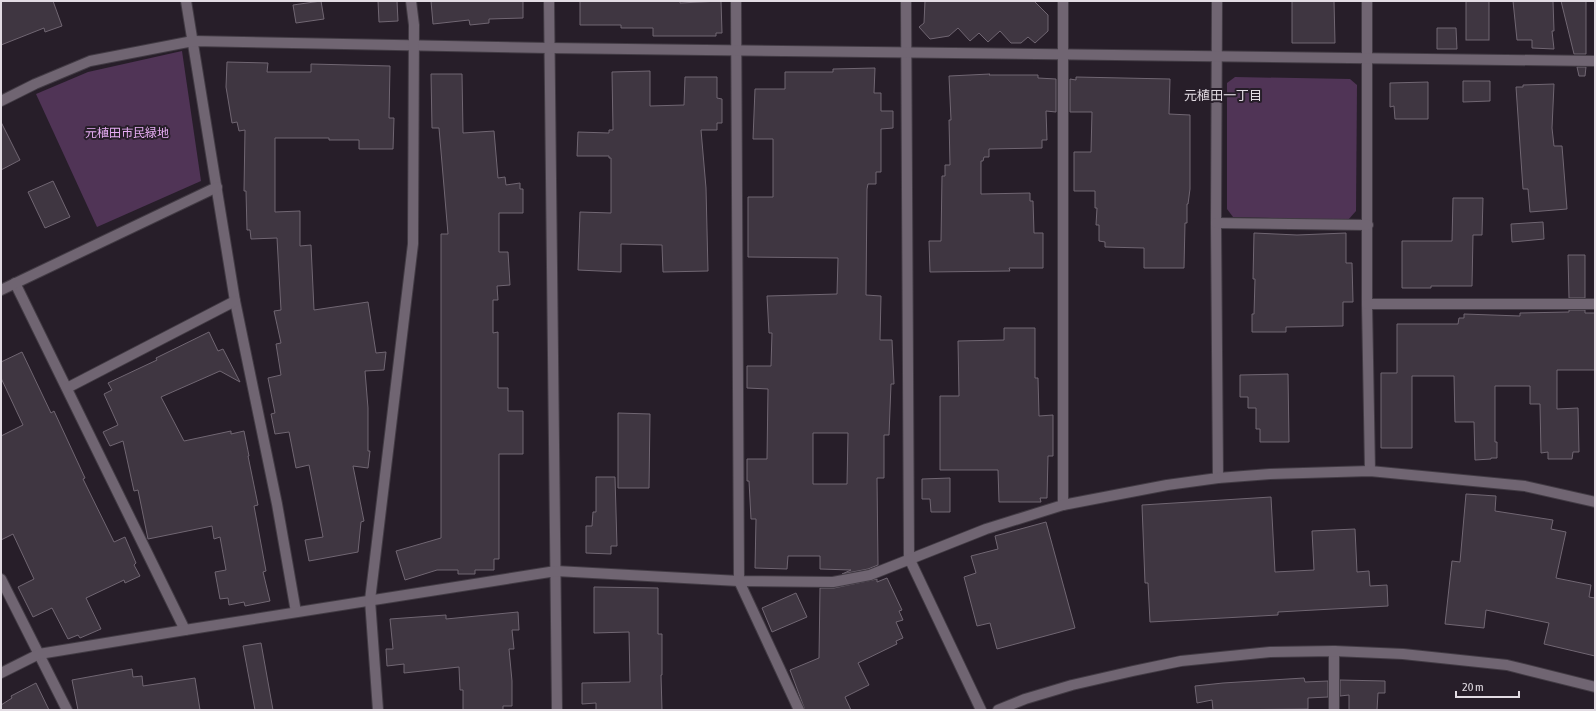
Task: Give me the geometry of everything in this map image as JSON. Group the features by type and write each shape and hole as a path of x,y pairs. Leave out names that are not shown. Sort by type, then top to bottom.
{"street":[{"path":"186,1 235,301 277,504 296,612"},
{"path":"378,710 370,600 413,244 414,25 411,1"},
{"path":"549,1 557,710"},
{"path":"736,1 739,581 799,710"},
{"path":"906,1 909,558 981,710"},
{"path":"1063,1 1063,505"},
{"path":"1217,1 1216,224 1218,478"},
{"path":"1367,1 1367,304 1370,471"},
{"path":"1,101 34,84 90,61 193,41 414,44 549,48 1595,61"},
{"path":"1,290 217,187"},
{"path":"1216,224 1368,225"},
{"path":"15,283 185,630"},
{"path":"67,388 235,301"},
{"path":"1367,304 1595,304"},
{"path":"1,673 39,654 556,571 739,581 833,582 870,574 986,529 1063,505 1218,478 1270,474 1370,471 1525,486 1595,502"},
{"path":"1,579 67,710"},
{"path":"998,710 1025,699 1072,685 1181,661 1270,652 1334,651 1403,654 1507,665 1595,687"},
{"path":"1334,651 1334,710"}],"green space":[{"name":"元植田市民緑地","path":"182,51 201,181 97,227 36,94 88,72"},
{"path":"1235,77 1350,79 1357,85 1356,211 1348,220 1233,217 1227,209 1227,83"}],"building":[{"path":"1,1 53,1 62,26 45,32 44,28 1,45"},
{"path":"321,1 324,19 296,23 293,5"},
{"path":"378,1 397,1 398,21 379,22"},
{"path":"431,1 523,1 523,18 489,19 489,23 470,25 469,20 433,24"},
{"path":"580,1 680,1 680,3 721,1 722,33 716,33 716,36 653,36 653,28 621,28 621,25 580,25"},
{"path":"925,1 1034,1 1048,15 1048,31 1035,43 1028,37 1021,43 1011,43 1000,31 988,42 979,33 970,41 958,28 949,36 930,39 919,27 924,23"},
{"path":"1292,1 1334,1 1335,43 1292,43"},
{"path":"1466,1 1489,1 1489,40 1466,40"},
{"path":"1513,1 1553,1 1554,31 1552,31 1554,49 1532,48 1532,40 1517,40"},
{"path":"1561,1 1586,1 1586,54 1574,54"},
{"path":"1437,28 1456,28 1457,49 1437,49"},
{"path":"227,62 268,63 267,72 311,72 311,64 390,66 389,118 394,118 393,149 359,149 359,140 329,140 329,138 275,138 275,212 300,211 300,246 311,245 314,310 368,302 376,353 386,352 384,370 365,371 368,408 368,451 370,451 368,468 353,466 364,521 361,522 358,552 309,561 305,540 323,537 309,465 296,468 289,432 275,434 271,414 275,413 268,378 281,375 276,344 281,343 274,311 281,310 277,238 251,239 250,230 247,230 246,191 244,191 245,130 239,131 237,122 232,123 226,87"},
{"path":"1577,67 1586,67 1585,76 1579,76"},
{"path":"875,68 874,93 881,93 881,111 893,111 893,128 881,129 881,172 876,172 876,184 868,184 867,189 866,295 881,296 880,340 892,340 894,384 891,384 889,435 884,435 884,478 877,478 878,565 868,569 842,574 851,570 820,569 820,556 788,556 787,569 755,568 756,519 751,519 749,481 747,481 747,459 767,459 768,389 747,388 747,366 771,366 772,333 769,333 767,296 837,294 838,258 748,257 748,197 773,197 773,139 753,139 755,89 785,89 785,72 833,72 833,69","holes":["813,433 848,433 847,484 813,484"]},
{"path":"650,71 650,106 684,105 685,77 717,77 717,98 722,99 722,123 717,123 717,130 701,130 706,188 708,271 663,272 662,245 621,244 621,272 578,270 580,212 611,213 611,158 609,158 609,156 577,156 578,132 609,133 609,130 613,130 612,72"},
{"path":"431,74 462,74 463,133 494,131 498,178 505,177 506,185 520,183 520,189 523,189 523,213 499,213 499,252 508,252 510,285 497,286 498,300 493,300 493,333 498,332 498,388 508,388 508,411 523,411 523,454 499,454 499,559 494,559 494,570 475,570 475,574 458,574 458,570 437,570 405,580 396,551 441,538 441,234 448,234 439,128 432,128"},
{"path":"990,74 989,75 1038,75 1038,78 1056,79 1056,112 1046,111 1047,140 1042,140 1042,148 989,149 989,157 984,157 983,161 981,161 981,194 1030,193 1030,201 1033,201 1034,233 1043,233 1043,268 1009,268 1010,271 930,272 929,241 941,241 942,176 945,176 945,165 950,165 949,120 951,120 949,76"},
{"path":"1076,77 1170,79 1169,114 1190,115 1190,189 1187,204 1187,223 1185,223 1184,268 1144,268 1144,248 1105,247 1105,242 1099,241 1099,225 1096,225 1097,208 1095,208 1095,191 1074,191 1074,152 1091,152 1092,112 1070,112 1070,79 1076,80"},
{"path":"1463,81 1490,81 1490,101 1463,102"},
{"path":"1428,82 1428,119 1395,119 1394,106 1390,107 1390,83"},
{"path":"1554,84 1552,128 1554,146 1562,146 1567,209 1530,212 1528,189 1523,189 1516,87 1523,87 1523,85"},
{"path":"1,122 20,160 1,170"},
{"path":"53,181 70,217 45,228 28,192"},
{"path":"1453,198 1483,198 1482,235 1473,235 1472,286 1402,288 1402,241 1452,241"},
{"path":"1543,222 1544,239 1512,242 1511,224"},
{"path":"1254,233 1297,235 1346,233 1346,263 1352,263 1353,302 1343,302 1343,326 1286,327 1286,332 1252,332 1255,279 1253,279"},
{"path":"1568,255 1585,255 1585,298 1569,298"},
{"path":"1569,310 1585,310 1585,313 1595,313 1595,370 1557,370 1557,409 1578,408 1579,452 1573,452 1572,459 1548,459 1548,452 1541,453 1540,404 1530,404 1530,386 1495,386 1495,442 1497,442 1497,458 1475,460 1474,422 1455,422 1454,376 1412,376 1412,448 1381,448 1381,373 1397,373 1397,324 1458,324 1459,318 1464,318 1464,314 1520,316 1520,313 1569,312"},
{"path":"1004,328 1035,328 1035,378 1038,378 1039,416 1053,415 1053,456 1048,456 1047,498 1040,498 1041,502 999,502 998,470 940,470 940,396 959,396 958,341 1004,340"},
{"path":"209,332 218,351 223,349 240,382 220,371 161,397 184,441 231,431 231,434 244,431 258,505 254,506 266,571 263,572 270,601 245,606 244,602 229,605 228,598 220,599 215,572 226,570 220,537 214,539 212,526 148,539 138,490 134,491 123,441 110,446 103,432 118,425 104,394 112,390 108,383 157,360 156,358"},
{"path":"22,352 51,413 54,411 85,478 83,479 114,542 125,537 136,563 134,565 140,576 125,583 124,580 86,598 101,629 80,638 78,635 68,639 52,608 33,617 18,587 34,579 13,534 1,540 1,436 23,425 1,378 1,362"},
{"path":"1288,374 1289,442 1260,442 1260,429 1256,429 1256,408 1248,408 1248,397 1240,397 1240,375"},
{"path":"618,413 650,414 649,488 618,488"},
{"path":"596,477 615,477 617,546 611,546 611,554 586,553 586,526 592,526 593,512 596,512"},
{"path":"950,478 950,512 931,512 930,499 922,499 922,479"},
{"path":"1466,494 1496,496 1495,511 1553,520 1551,529 1566,532 1556,578 1591,585 1589,597 1595,598 1595,656 1544,644 1549,623 1486,610 1484,628 1445,624 1452,561 1460,562"},
{"path":"1271,497 1275,572 1314,570 1312,531 1355,529 1357,572 1369,571 1370,586 1387,585 1388,606 1278,612 1278,615 1150,622 1148,583 1145,583 1142,505"},
{"path":"1046,522 1075,628 997,649 990,623 977,626 964,577 976,573 971,556 998,549 995,536"},
{"path":"887,578 902,610 899,611 903,620 896,622 903,638 896,641 897,644 858,663 869,685 845,697 851,710 805,710 790,670 819,658 820,588 834,588 877,579 877,582"},
{"path":"594,587 658,588 658,634 662,634 662,710 596,710 596,703 582,704 582,683 630,682 629,632 594,633"},
{"path":"796,593 807,617 772,632 762,608"},
{"path":"518,612 519,630 512,630 514,649 509,649 512,681 512,706 503,706 503,710 463,710 463,690 460,690 459,667 404,673 404,664 387,666 386,649 393,649 390,619 446,615 446,619"},
{"path":"261,643 273,710 255,710 243,646"},
{"path":"132,669 133,677 142,676 143,686 195,678 200,710 78,710 72,680"},
{"path":"1304,678 1305,682 1328,681 1328,697 1308,698 1308,709 1213,710 1212,700 1197,703 1195,686"},
{"path":"1340,680 1385,681 1385,693 1378,693 1377,710 1349,710 1349,695 1340,696"},
{"path":"36,683 49,710 1,710 1,705 12,698 11,696"}],"district":[{"name":"元植田一丁目","path":"1223,95"}]}
